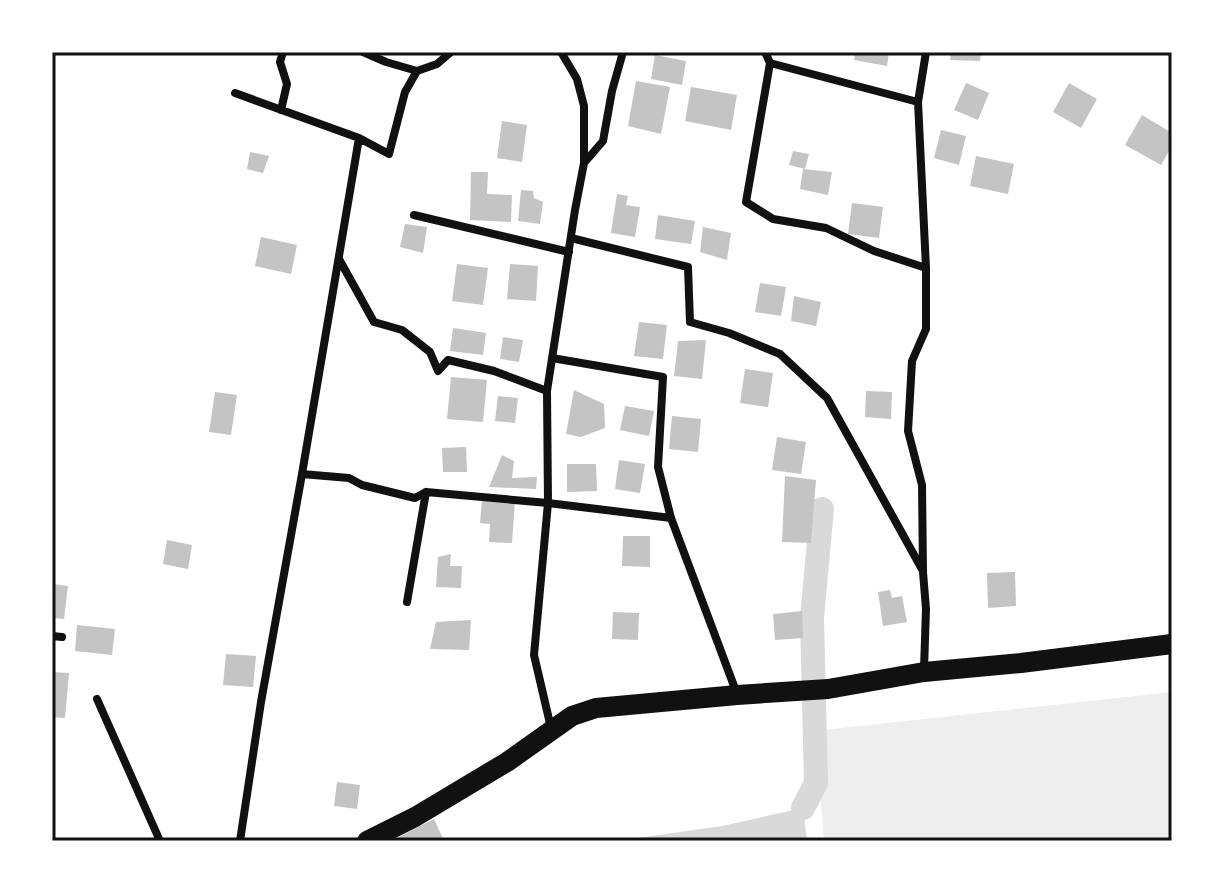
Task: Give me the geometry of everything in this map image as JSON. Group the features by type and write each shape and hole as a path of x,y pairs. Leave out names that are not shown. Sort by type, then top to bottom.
{"main road":[{"path":"367,841 415,817 507,762 572,716 596,708 828,689 924,672 1172,644"}],"street":[{"path":"281,110 287,84 280,62 283,52"},
{"path":"363,52 417,71 437,64 451,52"},
{"path":"543,738 534,655 548,503 547,391 584,163 584,106 577,79 561,52"},
{"path":"584,163 603,141 623,52"},
{"path":"765,52 770,63 746,202 773,219 826,228 874,251 926,268"},
{"path":"924,672 926,609 922,485 908,431 912,361 926,329 918,102 926,52"},
{"path":"770,63 918,102"},
{"path":"235,93 359,138 389,154 405,92 417,71"},
{"path":"240,841 261,702 359,138"},
{"path":"414,215 569,252"},
{"path":"571,238 688,267 690,322 729,333 780,354 827,398 923,572"},
{"path":"339,259 374,322 402,330 430,352 438,371 448,360 494,371 547,391"},
{"path":"552,358 663,377 658,467 671,518 737,695"},
{"path":"302,474 349,478 362,485 415,498 426,492 671,518"},
{"path":"407,602 426,492"},
{"path":"52,636 62,637"},
{"path":"97,699 160,841"}],"shaded area":[{"path":"1172,692 1172,841 824,841 815,731"},
{"path":"803,808 807,841 617,841 722,826"}],"building":[{"path":"855,52 889,52 887,66 854,60"},
{"path":"951,52 981,52 980,61 950,60"},
{"path":"655,55 686,61 682,85 651,79"},
{"path":"636,81 670,87 661,134 628,126"},
{"path":"966,83 989,93 978,120 954,110"},
{"path":"1069,83 1097,99 1081,128 1053,112"},
{"path":"691,87 737,95 731,130 685,121"},
{"path":"1142,115 1172,133 1172,146 1161,165 1125,145"},
{"path":"502,121 527,125 522,162 497,158"},
{"path":"941,130 966,136 959,165 934,158"},
{"path":"793,151 809,154 805,169 789,165"},
{"path":"250,152 269,156 263,173 247,169"},
{"path":"976,156 1014,164 1008,194 970,186"},
{"path":"803,169 832,172 828,195 800,189"},
{"path":"471,172 488,172 487,194 512,195 511,222 470,220"},
{"path":"521,190 533,191 534,198 543,202 540,224 518,221"},
{"path":"617,194 628,196 626,205 640,207 635,237 611,233"},
{"path":"852,203 883,207 879,238 848,234"},
{"path":"658,215 695,221 691,244 655,239"},
{"path":"405,224 427,227 423,253 400,247"},
{"path":"703,227 731,233 727,260 700,252"},
{"path":"261,237 297,245 291,274 255,266"},
{"path":"457,264 488,268 483,305 452,301"},
{"path":"510,264 538,266 536,301 507,299"},
{"path":"760,283 786,287 781,316 755,312"},
{"path":"794,296 821,302 816,326 791,321"},
{"path":"639,322 667,325 663,359 634,356"},
{"path":"453,328 486,333 483,355 450,351"},
{"path":"503,337 523,340 519,362 500,359"},
{"path":"706,340 702,379 674,376 678,341"},
{"path":"745,369 773,373 768,407 740,403"},
{"path":"451,377 487,380 483,422 447,419"},
{"path":"574,390 604,404 605,428 581,437 566,434"},
{"path":"866,391 892,392 891,419 865,417"},
{"path":"215,392 237,395 231,435 209,432"},
{"path":"498,396 518,398 515,423 495,421"},
{"path":"625,406 654,411 649,436 620,430"},
{"path":"672,416 701,419 698,452 669,449"},
{"path":"777,437 806,442 801,474 772,470"},
{"path":"466,447 467,472 443,472 442,448"},
{"path":"502,455 514,461 512,478 537,477 536,489 489,487"},
{"path":"619,460 645,464 640,493 615,489"},
{"path":"567,464 596,464 597,491 567,492"},
{"path":"785,476 816,480 811,543 782,542"},
{"path":"482,500 515,502 512,543 489,542 490,524 480,523"},
{"path":"623,536 650,536 650,567 622,566"},
{"path":"167,540 192,545 188,569 163,564"},
{"path":"451,554 450,566 462,566 461,588 436,587 438,557"},
{"path":"1015,572 1016,606 988,608 987,573"},
{"path":"52,584 68,586 64,619 52,618"},
{"path":"890,590 892,598 902,596 907,622 883,626 878,592"},
{"path":"802,611 803,638 775,640 773,614"},
{"path":"613,612 639,613 638,640 612,639"},
{"path":"471,620 469,650 430,649 436,622"},
{"path":"77,625 115,629 112,655 75,651"},
{"path":"226,654 256,656 253,687 223,685"},
{"path":"52,672 69,673 65,718 52,717"},
{"path":"337,782 360,785 357,809 334,806"},
{"path":"434,819 444,841 391,841"}],"waterway":[{"path":"803,808 816,783 812,618 822,509"}]}
